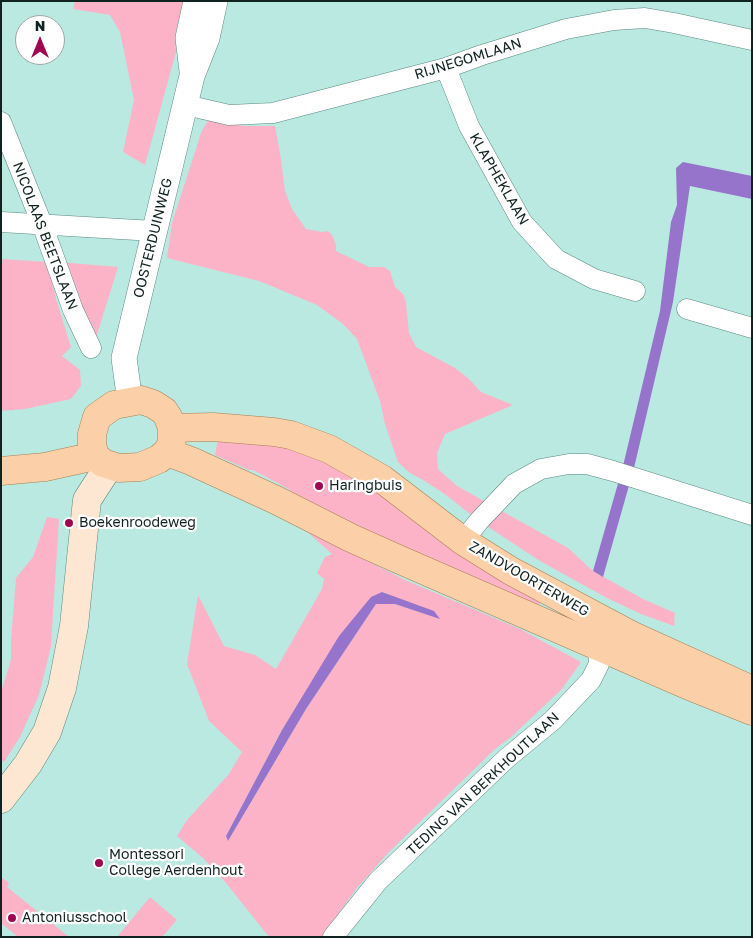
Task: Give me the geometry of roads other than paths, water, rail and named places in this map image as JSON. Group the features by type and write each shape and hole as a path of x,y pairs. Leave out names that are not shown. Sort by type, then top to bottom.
{"main road":[{"path":"1,471 102,461 124,469 140,467 154,461 170,440 168,417 153,404 141,400 114,405 104,410 97,417 92,434 92,445 102,461"},
{"name":"ZANDVOORTERWEG","path":"752,690 677,657 511,572 467,536 382,479 328,449 274,432 213,427 170,440 191,461 276,500 350,538 687,685 752,711"},
{"path":"1,799 28,764 48,732 62,688 74,626 87,500 102,461"}],"street":[{"name":"OOSTERDUINWEG","path":"192,76 188,38 196,1"},
{"name":"OOSTERDUINWEG","path":"130,402 124,358 192,76 207,38 215,1"},
{"name":"RIJNEGOMLAAN","path":"186,105 229,115 273,113 446,68 566,29 614,20 645,18 752,40"},
{"name":"KLAPHEKLAAN","path":"446,68 469,126 522,222 556,259 594,279 634,291"},
{"name":"NICOLAAS BEETSLAAN","path":"1,122 42,224 73,310 91,348"},
{"path":"1,222 154,231"},
{"path":"687,309 752,328"},
{"path":"467,536 514,484 541,469 569,464 587,464 751,511"},
{"name":"TEDING VAN BERKHOUTLAAN","path":"332,937 378,881 507,758 553,720 590,680 599,664 597,617"}],"place":[{"name":"Haringbuis","path":"319,486"},
{"name":"Boekenroodeweg","path":"69,523"},
{"name":"Montessori College Aerdenhout","path":"99,863"},
{"name":"Antoniusschool","path":"12,918"}]}
